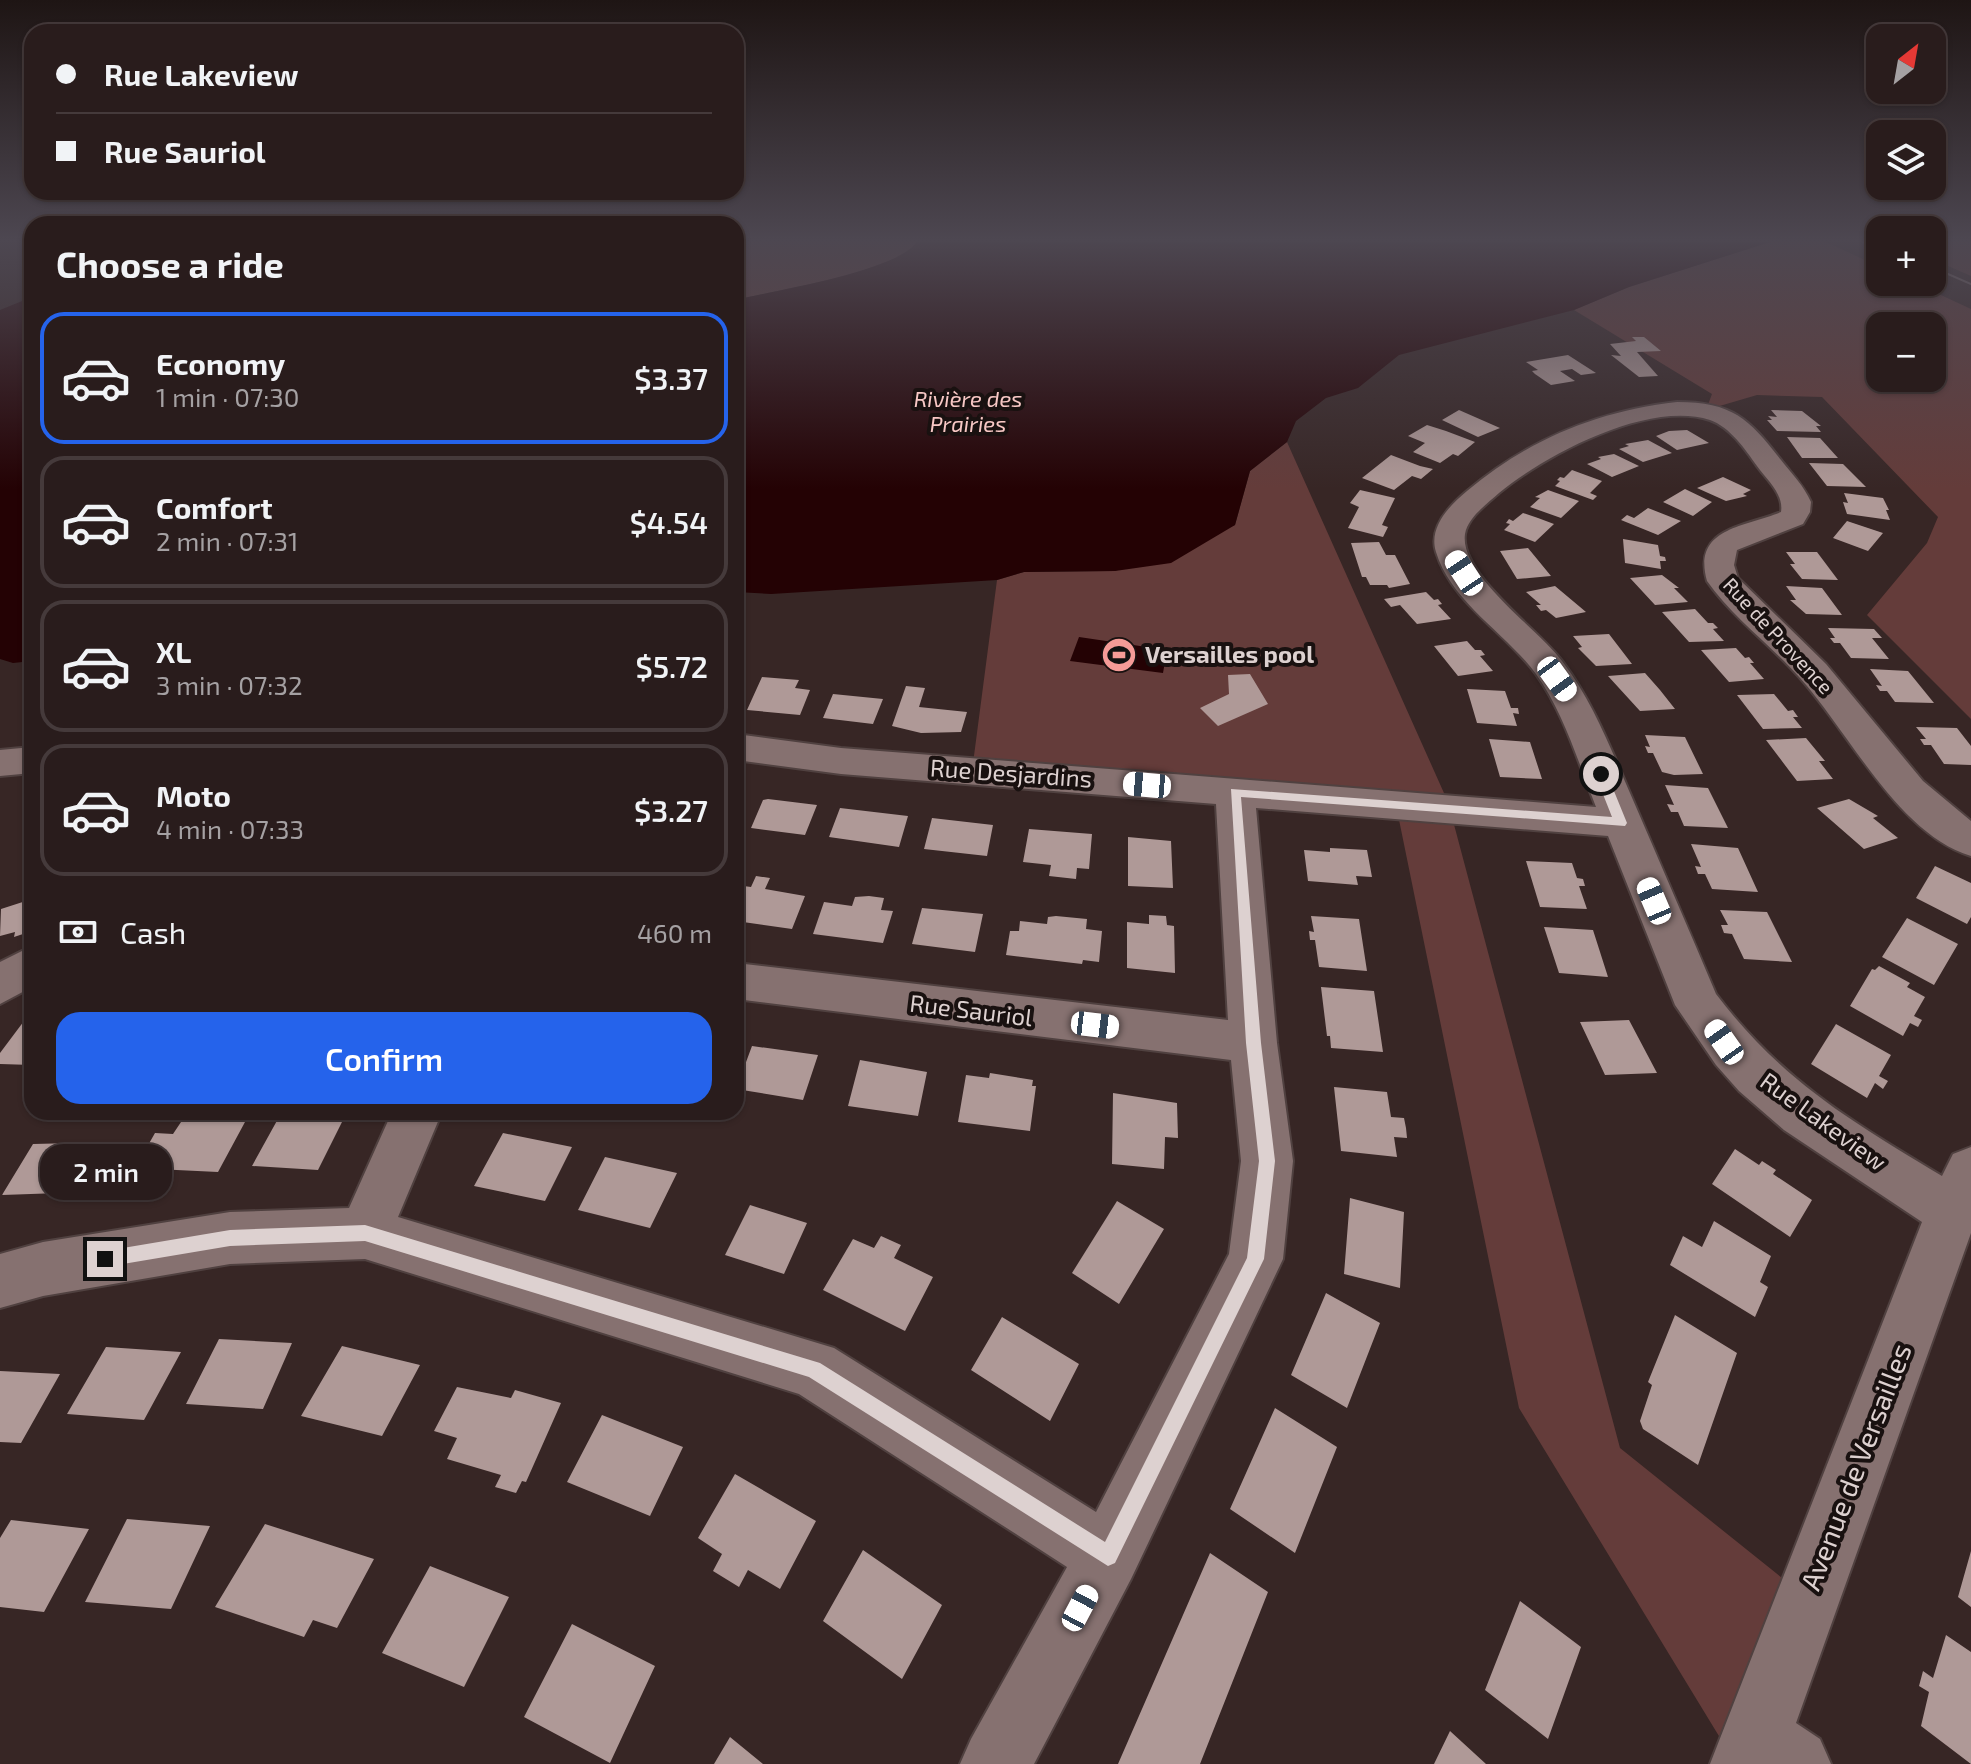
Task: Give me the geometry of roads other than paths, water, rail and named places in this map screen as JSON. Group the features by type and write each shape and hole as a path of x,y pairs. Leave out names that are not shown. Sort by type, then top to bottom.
{"street":[{"name":"Rue Lakeview","path":"1717,413 1692,409 1651,413 1548,446 1468,505 1449,536 1451,553 1464,573 1541,657 1572,701 1698,1005 1724,1042 1757,1077 1808,1117 1962,1192"},
{"name":"Rue de Provence","path":"1717,413 1732,421 1745,434 1791,491 1797,503 1797,512 1792,518 1726,542 1717,552 1716,566 1723,581 1825,683 1907,788 1931,812 1971,841"},
{"name":"Rue Desjardins","path":"744,748 841,761 1621,823"},
{"path":"0,763 24,761"},
{"path":"996,1764 1108,1556 1256,1259 1267,1161 1253,1043 1235,792"},
{"path":"0,985 24,969"},
{"name":"Rue Sauriol","path":"744,982 1253,1043"},
{"path":"365,1233 414,1120"},
{"name":"Avenue de Versailles","path":"1766,1755 1962,1192"},
{"path":"0,1281 43,1269 230,1238 365,1233 813,1369 1108,1556"}],"water":[{"path":"0,324 24,324 24,662 13,663 0,659"},
{"name":"Rivière des Prairies","path":"744,324 1518,324 1399,355 1358,388 1326,398 1296,421 1287,442 1250,471 1235,525 1171,563 1115,571 1024,572 997,580 771,594 744,592"},
{"name":"Versailles pool","path":"1079,637 1167,650 1163,673 1070,661"}],"place":[{"name":"Versailles pool","path":"1119,655"}]}
